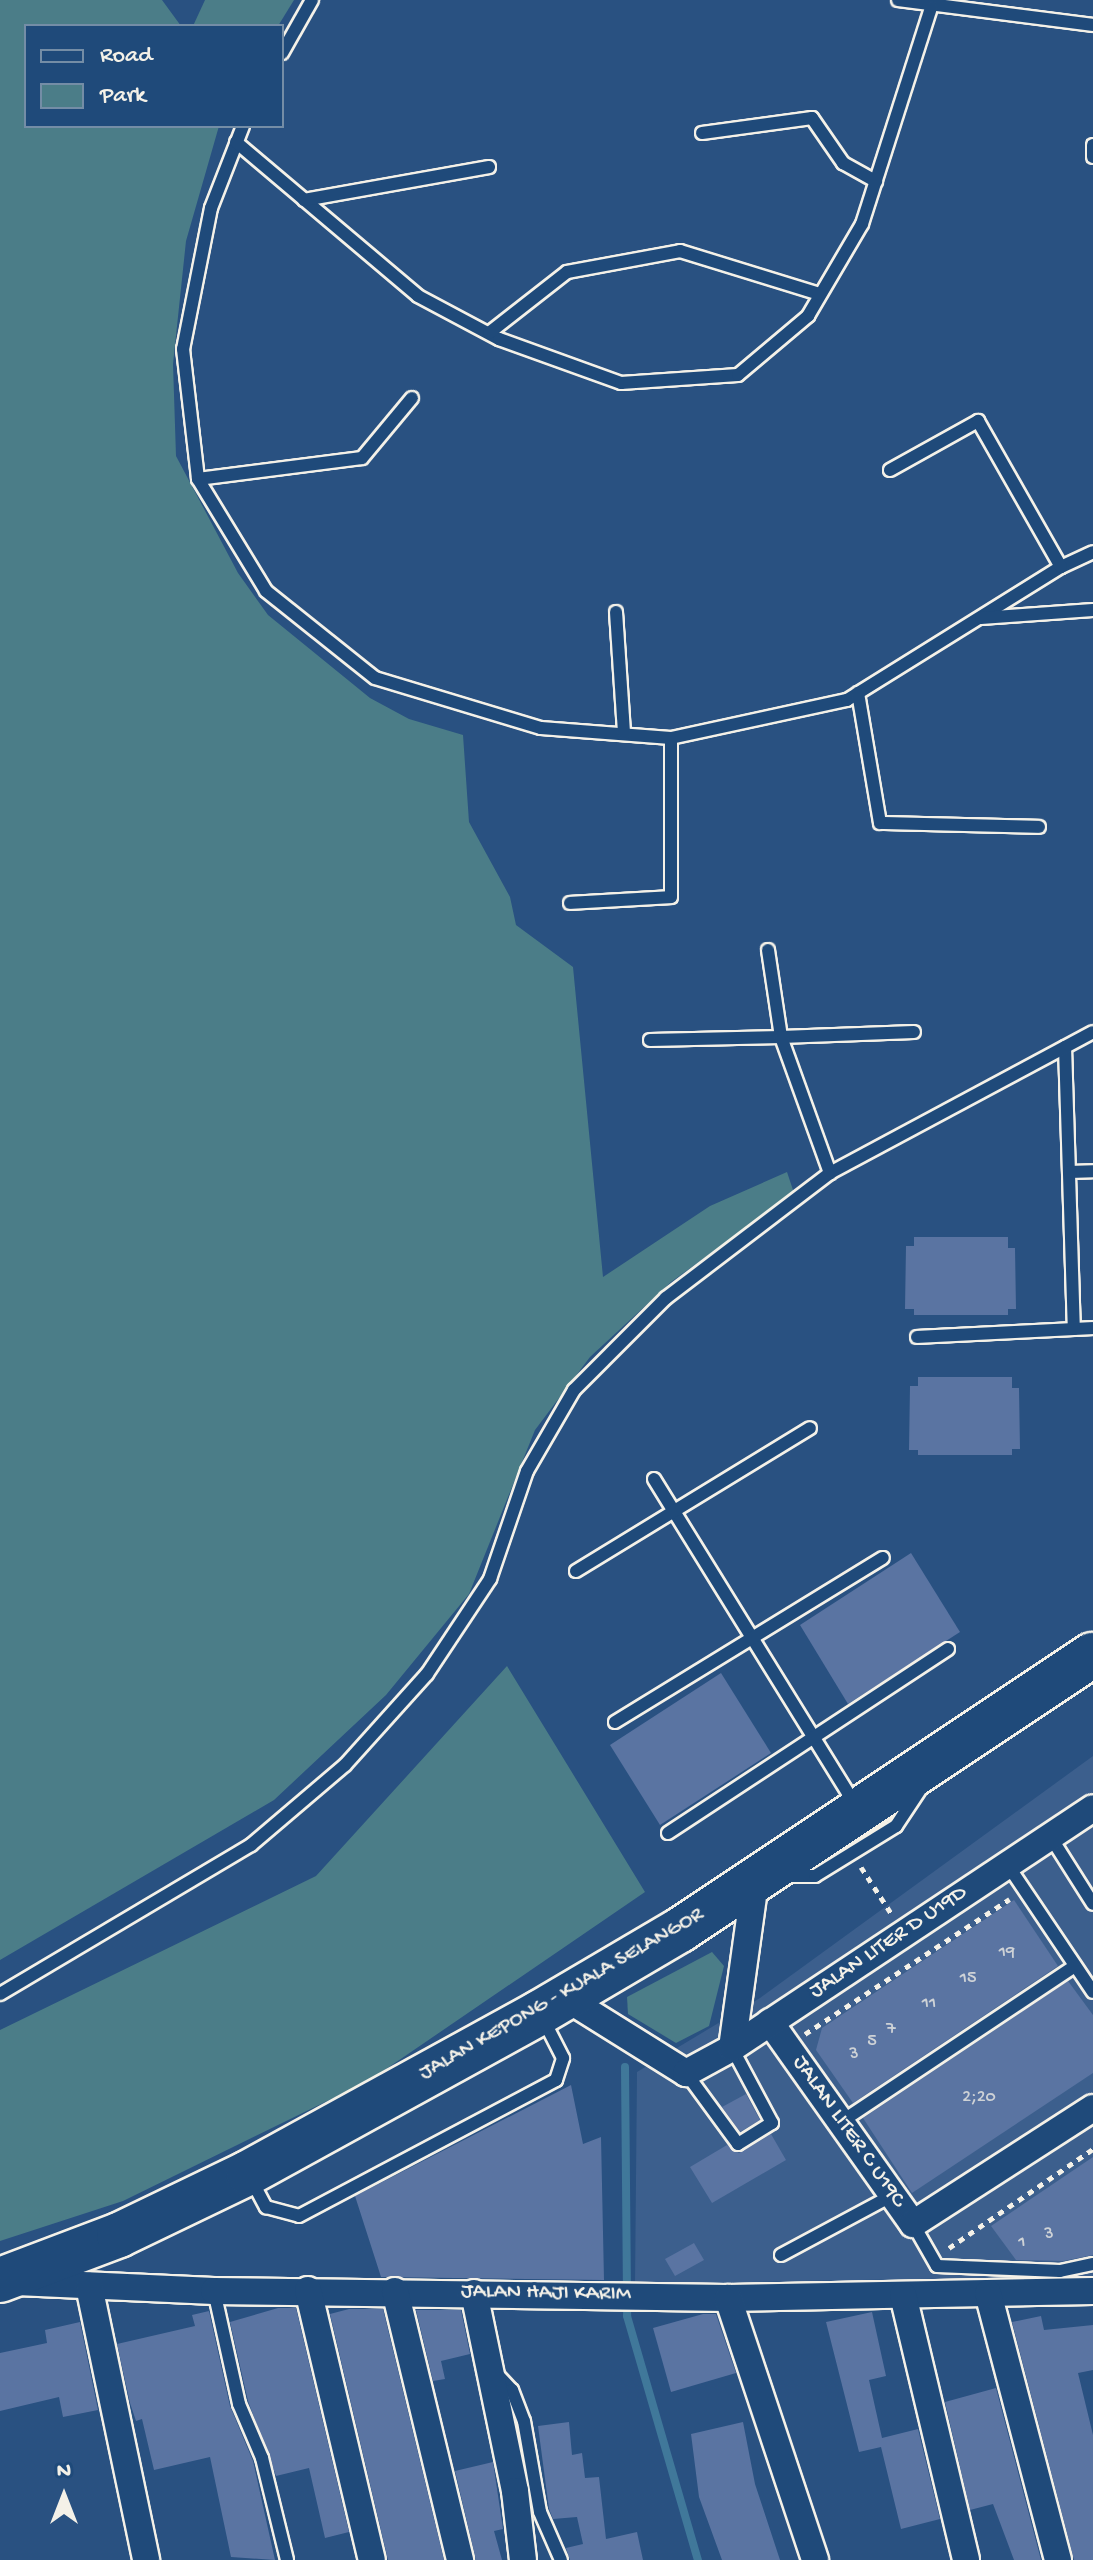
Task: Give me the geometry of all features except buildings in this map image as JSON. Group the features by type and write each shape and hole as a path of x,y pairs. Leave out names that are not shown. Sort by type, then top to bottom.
{"highway":[{"name":"JALAN KEPONG - KUALA SELANGOR","path":"0,2280 119,2235 248,2173 553,2005 1093,1655"}],"street":[{"name":"JALAN LITER D U19D","path":"686,2073 732,2048 1093,1808"},
{"path":"732,2048 756,1876"},
{"path":"553,2005 686,2073"},
{"name":"JALAN LITER C U19C","path":"770,2022 913,2224 1093,2108"},
{"name":"JALAN HAJI KARIM","path":"0,2280 214,2291 395,2291 728,2298 1093,2291"},
{"path":"89,2286 146,2560"},
{"path":"308,2290 372,2560"},
{"path":"395,2291 460,2560"},
{"path":"474,2293 515,2491 523,2560"},
{"path":"988,2293 1058,2560"},
{"path":"903,2295 966,2560"},
{"path":"728,2298 815,2560"}],"lane":[{"path":"284,49 312,0"},
{"path":"898,0 931,8 1093,25"},
{"path":"236,142 418,296 489,333 621,383 738,375 808,316 862,224 931,8"},
{"path":"702,133 812,118 843,163 876,181"},
{"path":"242,128 211,208 183,349 198,479 266,591 375,678 541,728 671,738 847,700 1061,567 1093,552"},
{"path":"1093,145 1093,157"},
{"path":"304,200 489,167"},
{"path":"489,333 567,272 680,251 820,294"},
{"path":"198,479 362,458 412,398"},
{"path":"890,470 978,421 1061,567"},
{"path":"978,619 1093,610"},
{"path":"616,612 624,734"},
{"path":"858,693 880,823 1039,827"},
{"path":"570,903 671,897 671,738"},
{"path":"768,950 781,1037 830,1173"},
{"path":"650,1040 914,1032"},
{"path":"0,1994 251,1845 345,1765 427,1674 490,1579 527,1471 574,1390 666,1298 830,1173 1093,1032"},
{"path":"1065,1047 1074,1329"},
{"path":"1069,1172 1093,1171"},
{"path":"917,1337 1093,1328"},
{"path":"576,1571 810,1428"},
{"path":"654,1479 858,1809"},
{"path":"615,1722 883,1558"},
{"path":"668,1833 948,1649"},
{"path":"756,1876 815,1876 896,1826 923,1791 923,1766"},
{"path":"1050,1836 1093,1904"},
{"path":"1007,1864 1093,1992"},
{"path":"841,2122 1075,1966"},
{"path":"248,2173 266,2207 299,2216 556,2080 563,2058 553,2005"},
{"path":"686,2073 738,2144 772,2123 732,2048"},
{"path":"781,2255 893,2195"},
{"path":"913,2224 937,2266 1060,2271 1093,2264"},
{"path":"214,2291 239,2404 262,2458 287,2560"},
{"path":"490,2367 512,2390 524,2421 540,2512 561,2560"}],"path":[{"path":"852,1854 905,1933"},
{"path":"788,2046 1024,1890"},
{"path":"932,2260 1093,2149"}],"shaded area":[{"path":"1093,1756 1093,2276 635,2284 637,2072 760,1998"}],"green space":[{"path":"0,0 162,0 180,24 24,24 24,128 218,128 186,241 173,364 176,456 238,573 268,615 370,698 409,719 463,735 469,822 510,897 516,925 573,967 603,1277 710,1206 787,1172 794,1193 671,1282 590,1357 535,1430 469,1594 386,1695 274,1800 0,1960"},
{"path":"205,0 294,0 279,24 194,24"},
{"path":"507,1666 645,1892 370,2080 123,2201 0,2241 0,2030 316,1876"},
{"path":"712,1952 724,1966 709,2026 676,2043 628,2014 627,1997"}],"waterway":[{"path":"625,2067 627,2316 698,2560"}]}
